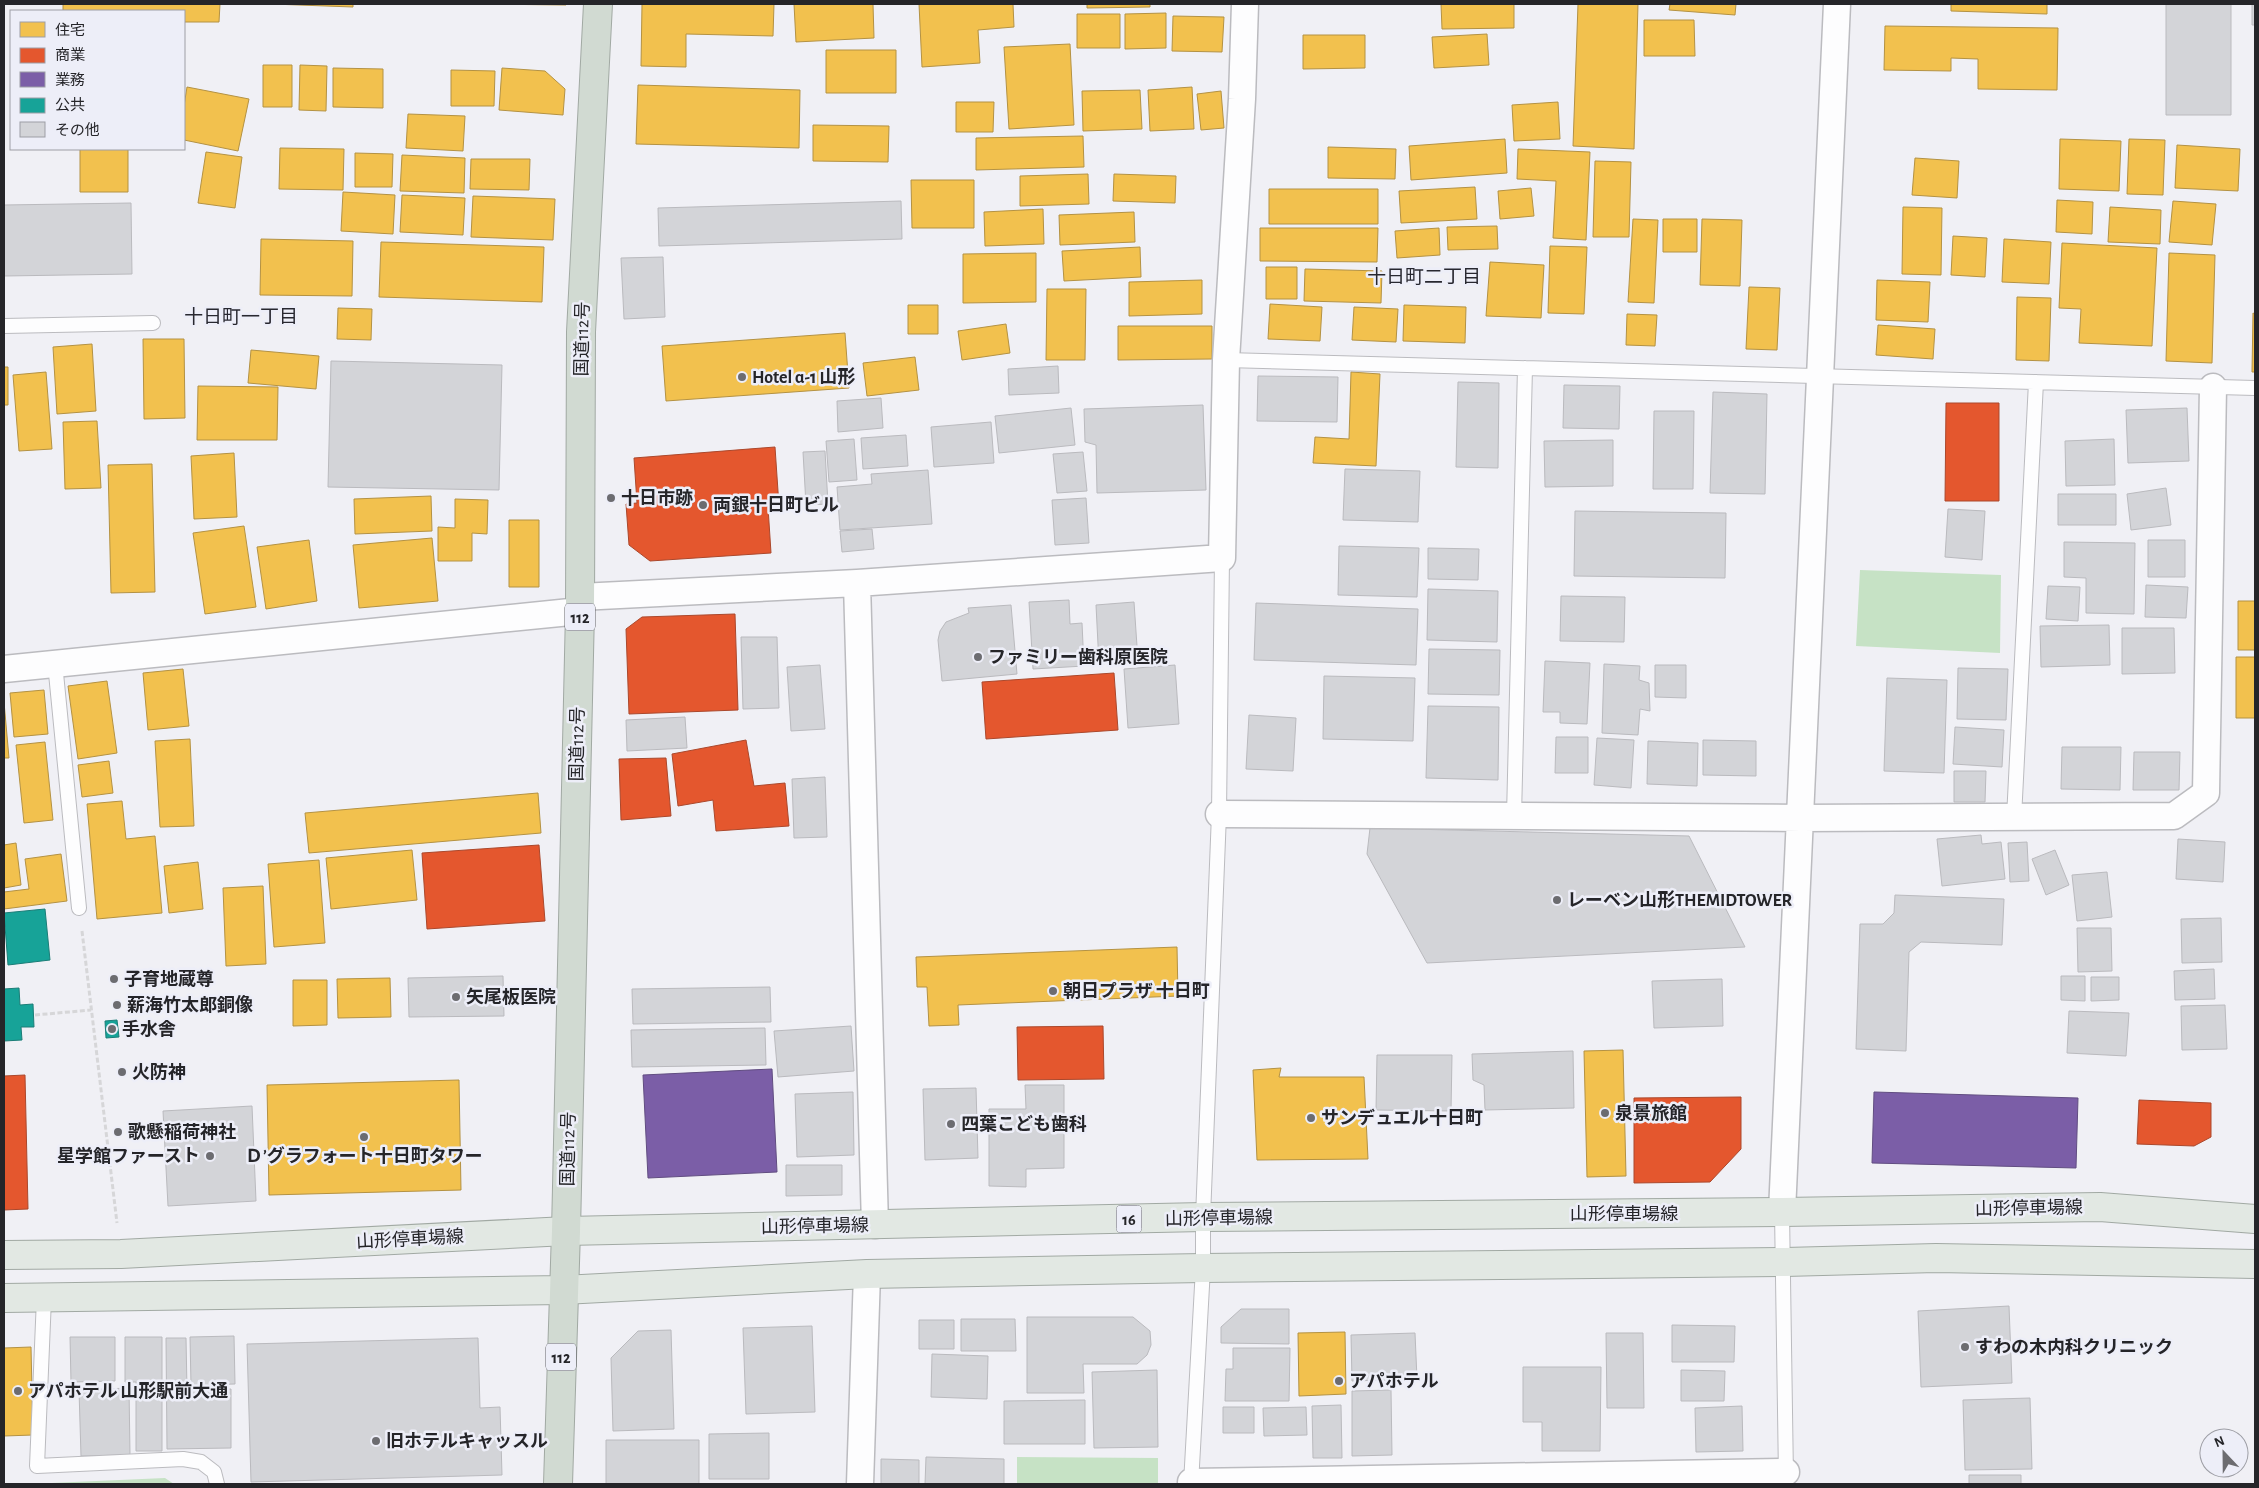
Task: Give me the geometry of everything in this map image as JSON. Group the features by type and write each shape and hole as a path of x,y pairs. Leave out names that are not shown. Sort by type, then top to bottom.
{"highway":[{"name":"国道112号","path":"558,1484 566,1231 580,604 581,332 598,4"}],"main road":[{"name":"山形停車場線","path":"4,1255 121,1254 566,1231 1203,1217 2100,1207 2255,1219"},
{"path":"4,1298 563,1290 867,1274 1203,1268 1785,1262 1936,1258 2255,1264"}],"street":[{"path":"4,669 580,604 1222,558 1226,360 1242,99 1245,4"},
{"path":"1782,1212 1837,4"},
{"path":"1219,814 1801,818 2174,816 2206,793 2213,387"},
{"path":"857,583 874,1224"},
{"path":"860,1484 867,1274"},
{"path":"1191,1483 1786,1478"}],"lane":[{"path":"4,326 153,323"},
{"path":"1226,360 2255,388"},
{"path":"1514,816 1525,368"},
{"path":"2014,818 2036,382"},
{"path":"1191,1483 1203,1268 1203,1217 1219,814 1222,558"},
{"path":"55,663 79,908"},
{"path":"1782,1212 1785,1262 1786,1478"},
{"path":"44,1298 37,1466 182,1460 201,1462 214,1472 217,1484"}],"path":[{"path":"79,908 121,1254"},
{"path":"36,1015 91,1010"}],"green space":[{"path":"1860,570 2001,575 2000,653 1856,646"},
{"path":"1017,1457 1158,1458 1158,1484 1017,1484"},
{"path":"165,1478 174,1484 51,1484 51,1483"}],"building: 住宅":[{"path":"63,4 220,4 219,22 185,22 185,10 63,10"},
{"path":"272,4 353,4 353,7"},
{"path":"481,4 566,4 566,5"},
{"path":"642,4 774,4 773,36 686,34 686,67 641,66"},
{"path":"794,4 873,4 874,38 796,42"},
{"path":"919,4 1013,4 1014,27 978,30 980,63 922,67"},
{"path":"1087,4 1150,4 1150,7 1087,8"},
{"path":"1441,4 1514,4 1514,28 1442,29"},
{"path":"1578,4 1638,4 1634,149 1573,146"},
{"path":"1670,4 1736,4 1735,15 1669,10"},
{"path":"1951,4 2047,4 2047,14 1951,11"},
{"path":"1166,13 1166,48 1125,49 1125,14"},
{"path":"1077,14 1120,14 1120,48 1077,48"},
{"path":"1173,16 1224,17 1222,52 1172,51"},
{"path":"1644,20 1694,20 1695,56 1644,56"},
{"path":"1885,26 2058,28 2057,90 1978,89 1978,59 1951,58 1951,71 1884,70"},
{"path":"1487,34 1489,65 1434,68 1432,37"},
{"path":"1303,35 1365,35 1365,68 1303,69"},
{"path":"1070,44 1074,125 1009,129 1004,47"},
{"path":"826,50 896,50 896,93 826,93"},
{"path":"263,65 292,65 292,107 263,107"},
{"path":"300,65 327,66 326,111 299,110"},
{"path":"333,68 383,69 383,108 333,107"},
{"path":"502,68 545,71 565,89 563,115 499,110"},
{"path":"451,70 495,71 494,106 451,106"},
{"path":"638,85 800,90 799,148 636,144"},
{"path":"187,87 249,99 238,151 185,140 185,100"},
{"path":"1192,87 1194,129 1150,131 1148,90"},
{"path":"1140,90 1142,129 1083,131 1082,91"},
{"path":"1221,91 1224,128 1201,130 1197,94"},
{"path":"956,102 994,102 993,132 956,132"},
{"path":"1558,102 1560,139 1514,141 1512,105"},
{"path":"408,114 465,116 463,151 406,148"},
{"path":"813,125 889,126 888,162 813,161"},
{"path":"1083,136 1084,167 976,170 976,138"},
{"path":"1505,139 1507,173 1411,180 1409,146"},
{"path":"2060,139 2121,141 2119,191 2059,189"},
{"path":"2129,139 2165,140 2163,195 2127,194"},
{"path":"2177,145 2240,149 2238,191 2175,188"},
{"path":"1328,147 1396,149 1395,179 1328,178"},
{"path":"280,148 344,149 343,190 279,189"},
{"path":"1518,149 1590,152 1586,240 1553,238 1556,181 1517,179"},
{"path":"80,150 128,150 128,192 80,192"},
{"path":"206,152 242,157 235,208 198,203"},
{"path":"355,153 393,154 392,187 355,187"},
{"path":"402,155 465,158 464,193 400,191"},
{"path":"1915,158 1959,161 1957,198 1912,195"},
{"path":"471,159 530,159 529,190 470,189"},
{"path":"1595,161 1631,162 1629,237 1593,237"},
{"path":"1088,174 1089,204 1020,206 1020,176"},
{"path":"1114,174 1176,176 1175,203 1113,201"},
{"path":"911,180 974,180 974,228 912,228"},
{"path":"1475,187 1477,219 1401,223 1399,191"},
{"path":"1531,188 1534,216 1500,219 1498,191"},
{"path":"1269,189 1378,189 1378,224 1269,224"},
{"path":"343,192 395,195 393,234 341,231"},
{"path":"402,195 465,198 463,235 400,232"},
{"path":"473,196 555,199 553,240 471,237"},
{"path":"2057,200 2093,202 2092,234 2056,232"},
{"path":"2173,201 2216,204 2212,245 2169,242"},
{"path":"1903,207 1942,208 1941,275 1902,274"},
{"path":"2110,207 2161,210 2160,244 2108,242"},
{"path":"1043,209 1044,244 985,246 984,212"},
{"path":"1134,212 1135,242 1060,245 1059,215"},
{"path":"1633,219 1658,220 1654,303 1628,302"},
{"path":"1663,219 1697,219 1697,252 1663,252"},
{"path":"1702,219 1742,220 1740,286 1700,285"},
{"path":"1497,226 1498,249 1448,250 1447,227"},
{"path":"1260,228 1378,228 1377,262 1260,261"},
{"path":"1439,228 1440,255 1397,258 1395,231"},
{"path":"1953,236 1987,238 1985,277 1951,275"},
{"path":"261,239 353,241 352,296 260,295"},
{"path":"2004,239 2051,242 2049,284 2002,282"},
{"path":"381,242 544,247 542,302 379,297"},
{"path":"2062,243 2157,248 2152,346 2079,343 2081,309 2059,308"},
{"path":"1550,246 1587,247 1584,314 1548,313"},
{"path":"1140,247 1141,277 1064,281 1062,251"},
{"path":"1036,253 1036,302 963,303 963,254"},
{"path":"2169,253 2215,255 2212,363 2166,361"},
{"path":"1490,262 1544,265 1541,318 1486,316"},
{"path":"1266,267 1297,267 1297,299 1266,299"},
{"path":"1305,269 1382,271 1381,303 1304,301"},
{"path":"1202,280 1202,314 1129,316 1129,282"},
{"path":"1877,280 1930,282 1928,322 1876,320"},
{"path":"1749,287 1780,288 1777,350 1746,349"},
{"path":"1047,289 1086,289 1085,360 1046,360"},
{"path":"2017,297 2051,298 2049,361 2016,360"},
{"path":"1270,304 1322,307 1320,341 1268,339"},
{"path":"908,305 938,305 938,334 908,334"},
{"path":"1404,305 1466,307 1465,343 1403,341"},
{"path":"1354,307 1398,309 1396,342 1352,340"},
{"path":"338,308 372,309 371,340 337,339"},
{"path":"2253,313 2255,314 2255,372 2252,372"},
{"path":"1627,314 1657,315 1655,346 1626,345"},
{"path":"1006,324 1010,353 962,360 958,331"},
{"path":"1878,325 1935,329 1933,359 1876,355"},
{"path":"1118,326 1212,326 1212,359 1118,360"},
{"path":"845,333 849,388 666,401 662,346"},
{"path":"143,339 184,339 185,418 144,419"},
{"path":"92,344 96,411 57,414 53,347"},
{"path":"251,350 319,356 316,389 248,383"},
{"path":"915,357 919,390 867,396 863,363"},
{"path":"4,367 8,367 8,405 4,405"},
{"path":"46,372 52,449 19,451 13,375"},
{"path":"1351,372 1380,374 1376,466 1313,463 1315,437 1349,439"},
{"path":"198,386 278,387 277,440 197,440"},
{"path":"97,421 101,488 65,489 63,422"},
{"path":"234,453 237,517 194,519 191,456"},
{"path":"152,464 155,592 111,593 108,465"},
{"path":"431,496 432,531 355,534 354,499"},
{"path":"455,499 488,500 487,534 472,533 472,561 438,561 438,527 455,528"},
{"path":"509,520 539,520 539,587 509,587"},
{"path":"244,526 256,607 205,614 193,533"},
{"path":"432,538 438,601 359,608 353,545"},
{"path":"309,540 317,601 266,609 257,547"},
{"path":"2238,601 2255,601 2255,650 2238,650"},
{"path":"2236,657 2255,657 2255,718 2236,718"},
{"path":"183,669 189,726 148,730 143,673"},
{"path":"107,681 117,753 78,759 68,686"},
{"path":"44,690 48,734 14,737 10,693"},
{"path":"4,702 9,758 4,758"},
{"path":"190,739 194,826 160,827 155,741"},
{"path":"45,742 53,820 24,823 16,745"},
{"path":"109,761 113,793 82,797 78,765"},
{"path":"538,793 541,833 309,853 305,813"},
{"path":"122,801 126,839 155,836 162,913 97,919 87,804"},
{"path":"16,843 21,885 4,888 4,845"},
{"path":"412,850 417,900 331,909 326,858"},
{"path":"61,854 67,901 4,909 4,892 29,889 25,859"},
{"path":"319,860 325,943 274,947 268,864"},
{"path":"198,862 203,909 169,913 164,866"},
{"path":"263,886 266,964 226,966 223,888"},
{"name":"朝日プラザ 十日町","path":"1177,947 1178,996 958,1005 959,1025 929,1026 927,987 917,987 916,957"},
{"path":"390,978 391,1017 338,1018 337,979"},
{"path":"293,980 327,980 327,1025 293,1026"},
{"name":"泉景旅館","path":"1623,1050 1626,1176 1587,1177 1584,1051"},
{"name":"サンデュエル十日町","path":"1281,1068 1279,1077 1364,1077 1368,1159 1257,1160 1253,1070"},
{"name":"Ｄ’グラフォート十日町タワー","path":"459,1080 461,1190 269,1195 267,1085"},
{"path":"1345,1332 1346,1394 1299,1396 1298,1333"},
{"name":"アパホテル 山形駅前大通","path":"31,1347 33,1435 4,1436 4,1348"}],"building: 商業":[{"path":"1946,403 1999,403 1999,501 1945,501"},
{"name":"両銀十日町ビル","path":"775,447 779,506 768,507 771,553 650,561 629,545 626,504 637,503 634,458"},
{"path":"735,614 738,710 629,714 626,629 642,617"},
{"path":"1114,673 1118,730 986,739 982,682"},
{"path":"746,740 754,786 785,783 789,826 716,831 713,800 678,806 672,754"},
{"path":"666,758 671,816 621,820 619,759"},
{"path":"539,845 545,921 427,929 422,853"},
{"path":"1103,1026 1104,1079 1018,1080 1017,1027"},
{"path":"25,1075 28,1209 4,1210 4,1076"},
{"path":"1741,1097 1741,1149 1710,1182 1634,1183 1634,1098"},
{"path":"2139,1100 2211,1103 2211,1137 2194,1146 2137,1144"}],"building: 業務":[{"path":"772,1069 777,1172 648,1178 643,1075"},
{"path":"1874,1092 2078,1098 2076,1168 1872,1163"}],"building: 公共":[{"path":"45,909 50,960 8,965 4,913"},
{"path":"19,988 20,1005 33,1004 34,1027 21,1027 22,1040 4,1041 4,989"},
{"name":"手水舎","path":"117,1020 119,1037 106,1038 105,1021"}],"building: その他":[{"path":"2166,4 2231,4 2231,115 2166,115"},
{"path":"2252,4 2255,4 2255,25 2252,25"},
{"path":"901,201 902,239 659,246 658,208"},
{"path":"131,203 132,274 4,276 4,205"},
{"path":"663,257 665,317 624,319 621,258"},
{"path":"331,361 502,365 499,490 328,487"},
{"path":"1058,366 1059,393 1009,395 1008,369"},
{"path":"1258,376 1338,377 1337,422 1257,421"},
{"path":"1458,382 1499,383 1498,468 1456,467"},
{"path":"1564,385 1620,386 1619,429 1563,428"},
{"path":"1713,392 1767,394 1765,494 1710,493"},
{"path":"881,398 883,428 838,432 837,401"},
{"path":"1203,405 1206,490 1097,493 1096,445 1085,442 1084,409"},
{"path":"1071,408 1075,445 999,453 995,416"},
{"path":"2187,408 2189,461 2128,463 2126,410"},
{"path":"1654,411 1694,411 1693,489 1653,489"},
{"path":"991,422 994,463 934,467 931,427"},
{"path":"906,435 908,466 863,469 861,438"},
{"path":"854,439 857,480 829,482 826,441"},
{"path":"2114,439 2115,485 2066,486 2065,441"},
{"path":"1613,440 1613,486 1545,487 1544,441"},
{"path":"825,451 828,504 806,505 803,452"},
{"path":"1083,452 1087,491 1057,493 1053,454"},
{"path":"1345,469 1420,471 1418,522 1343,520"},
{"path":"928,470 932,524 840,530 837,487 872,484 871,474"},
{"path":"2166,488 2171,525 2131,530 2127,494"},
{"path":"2058,494 2116,494 2116,525 2058,525"},
{"path":"1086,498 1089,543 1055,545 1052,500"},
{"path":"1948,509 1985,511 1982,560 1945,557"},
{"path":"1575,511 1726,513 1725,578 1574,576"},
{"path":"872,529 874,549 842,552 840,531"},
{"path":"2148,540 2185,540 2185,577 2148,577"},
{"path":"2064,542 2135,543 2134,614 2086,613 2086,578 2064,577"},
{"path":"1339,546 1419,548 1417,597 1338,595"},
{"path":"1428,548 1479,549 1478,580 1428,579"},
{"path":"2146,585 2188,587 2186,618 2145,617"},
{"path":"2048,586 2080,587 2078,621 2046,619"},
{"path":"1428,589 1498,591 1497,642 1427,640"},
{"path":"1561,596 1625,597 1624,642 1560,641"},
{"path":"1069,600 1070,624 1082,623 1084,666 1033,669 1029,602"},
{"path":"1134,602 1138,661 1099,664 1096,605"},
{"path":"1256,603 1418,609 1416,665 1254,660"},
{"name":"ファミリー歯科原医院","path":"1011,605 1017,674 942,681 938,640 940,631 946,622 969,613 968,608"},
{"path":"2109,625 2110,665 2041,667 2040,626"},
{"path":"2122,628 2174,628 2175,673 2122,674"},
{"path":"741,637 777,637 779,708 743,709"},
{"path":"1429,649 1500,650 1499,695 1428,694"},
{"path":"1545,661 1590,663 1587,724 1560,723 1560,712 1543,712"},
{"path":"1604,664 1640,666 1639,680 1649,683 1650,711 1640,709 1638,735 1602,733"},
{"path":"820,665 825,729 791,731 787,667"},
{"path":"1175,665 1179,724 1128,728 1124,669"},
{"path":"1655,665 1686,665 1686,698 1655,697"},
{"path":"1958,668 2008,669 2006,720 1957,719"},
{"path":"1324,676 1415,678 1413,741 1323,739"},
{"path":"1887,678 1947,680 1944,773 1884,771"},
{"path":"1428,706 1499,707 1498,780 1426,778"},
{"path":"1249,715 1296,718 1293,771 1246,769"},
{"path":"685,717 687,748 627,751 626,720"},
{"path":"1955,727 2004,730 2002,767 1953,764"},
{"path":"1556,737 1588,737 1588,773 1555,773"},
{"path":"1597,738 1634,740 1631,788 1594,785"},
{"path":"1703,740 1756,741 1756,776 1703,775"},
{"path":"1648,741 1698,743 1697,786 1647,784"},
{"path":"2062,747 2121,747 2120,790 2061,789"},
{"path":"2134,752 2180,752 2179,790 2133,790"},
{"path":"1954,771 1986,771 1985,802 1954,802"},
{"path":"825,777 827,837 794,838 792,779"},
{"name":"レーベン山形THEMIDTOWER","path":"1370,828 1689,836 1745,947 1427,963 1367,854"},
{"path":"1981,835 1982,844 2001,842 2005,879 1942,886 1937,839"},
{"path":"2178,839 2225,842 2223,882 2176,879"},
{"path":"2027,842 2029,881 2010,882 2008,843"},
{"path":"2055,850 2069,885 2046,895 2032,859"},
{"path":"2107,872 2112,917 2077,921 2072,875"},
{"path":"1895,895 2004,899 2002,945 1921,942 1909,952 1906,1051 1856,1049 1860,924 1883,924 1894,913"},
{"path":"2221,918 2222,962 2182,963 2181,919"},
{"path":"2077,928 2111,928 2112,971 2078,972"},
{"path":"2214,969 2215,999 2175,1000 2174,971"},
{"name":"矢尾板医院","path":"503,976 504,1016 409,1017 408,978"},
{"path":"2061,976 2085,976 2085,1001 2061,1000"},
{"path":"2091,977 2119,977 2119,1000 2091,1001"},
{"path":"1722,979 1723,1026 1654,1028 1652,981"},
{"path":"770,987 771,1022 633,1024 632,989"},
{"path":"2225,1005 2227,1049 2182,1050 2181,1006"},
{"path":"2069,1011 2129,1013 2126,1056 2067,1053"},
{"path":"851,1026 854,1071 778,1077 774,1031"},
{"path":"765,1028 766,1065 632,1067 631,1030"},
{"path":"1573,1051 1574,1108 1485,1110 1484,1085 1473,1080 1472,1054"},
{"path":"1377,1055 1452,1055 1451,1111 1376,1110"},
{"path":"1025,1085 1064,1085 1064,1168 1026,1169 1026,1187 989,1186 989,1109 1026,1109"},
{"name":"四葉こども歯科","path":"976,1088 978,1158 925,1160 923,1089"},
{"path":"853,1092 854,1155 797,1157 795,1094"},
{"name":"星学館ファースト","path":"252,1106 256,1201 168,1206 163,1111"},
{"path":"786,1165 842,1165 842,1195 786,1196"},
{"name":"すわの木内科クリニック","path":"2009,1306 2012,1383 1921,1387 1918,1311"},
{"path":"1241,1309 1289,1309 1289,1344 1221,1343 1221,1327"},
{"path":"1027,1317 1133,1317 1150,1331 1151,1345 1147,1355 1137,1364 1083,1364 1084,1393 1027,1393"},
{"path":"961,1319 1015,1319 1016,1351 961,1351"},
{"path":"919,1320 954,1320 954,1349 919,1349"},
{"path":"1672,1325 1735,1326 1734,1362 1672,1362"},
{"path":"812,1326 815,1412 746,1414 743,1328"},
{"path":"671,1330 674,1429 613,1431 611,1358 638,1331"},
{"path":"1415,1333 1417,1379 1352,1381 1351,1335"},
{"path":"1606,1333 1643,1333 1644,1408 1607,1408"},
{"path":"234,1336 235,1384 191,1385 190,1337"},
{"path":"70,1337 115,1337 115,1381 71,1382"},
{"path":"125,1337 162,1337 162,1451 136,1451 136,1382 125,1382"},
{"path":"166,1338 186,1338 187,1390 231,1389 231,1448 167,1449"},
{"name":"旧ホテルキャッスル","path":"478,1338 480,1408 500,1407 502,1475 251,1482 247,1344"},
{"path":"1233,1348 1290,1348 1289,1401 1225,1401 1226,1369 1233,1369"},
{"path":"932,1354 988,1356 987,1399 931,1397"},
{"path":"1523,1367 1601,1367 1600,1451 1542,1451 1542,1422 1523,1422"},
{"path":"1157,1370 1158,1447 1094,1448 1092,1372"},
{"path":"1681,1370 1725,1371 1724,1401 1681,1401"},
{"path":"129,1388 130,1455 81,1456 79,1390"},
{"path":"1391,1390 1392,1455 1352,1456 1352,1391"},
{"path":"2030,1398 2032,1469 1965,1470 1963,1400"},
{"path":"1085,1400 1085,1444 1004,1444 1004,1401"},
{"path":"1341,1405 1342,1458 1313,1458 1312,1406"},
{"path":"1742,1406 1743,1451 1696,1452 1695,1408"},
{"path":"1223,1407 1254,1407 1254,1433 1223,1433"},
{"path":"1306,1407 1307,1435 1264,1436 1263,1408"},
{"path":"769,1433 769,1479 709,1479 709,1434"},
{"path":"606,1440 699,1440 699,1484 606,1484"},
{"path":"926,1457 1004,1459 1004,1484 925,1484"},
{"path":"881,1459 919,1460 919,1484 881,1484"},
{"path":"1969,1475 2021,1475 2021,1484 1969,1484"}],"place":[{"name":"Hotel α-1 山形","path":"742,377"},
{"name":"十日市跡","path":"611,498"},
{"name":"両銀十日町ビル","path":"703,505"},
{"name":"ファミリー歯科原医院","path":"978,657"},
{"name":"レーベン山形THEMIDTOWER","path":"1557,900"},
{"name":"子育地蔵尊","path":"114,979"},
{"name":"朝日プラザ 十日町","path":"1053,991"},
{"name":"矢尾板医院","path":"456,997"},
{"name":"薪海竹太郎銅像","path":"117,1005"},
{"name":"手水舎","path":"112,1029"},
{"name":"火防神","path":"122,1072"},
{"name":"泉景旅館","path":"1605,1113"},
{"name":"サンデュエル十日町","path":"1311,1118"},
{"name":"四葉こども歯科","path":"951,1124"},
{"name":"歌懸稲荷神社","path":"118,1132"},
{"name":"Ｄ’グラフォート十日町タワー","path":"364,1137"},
{"name":"星学館ファースト","path":"210,1156"},
{"name":"すわの木内科クリニック","path":"1965,1347"},
{"name":"アパホテル","path":"1339,1381"},
{"name":"アパホテル 山形駅前大通","path":"18,1391"},
{"name":"旧ホテルキャッスル","path":"376,1441"}],"district":[{"name":"十日町二丁目","path":"1424,276"},
{"name":"十日町一丁目","path":"241,316"}]}
